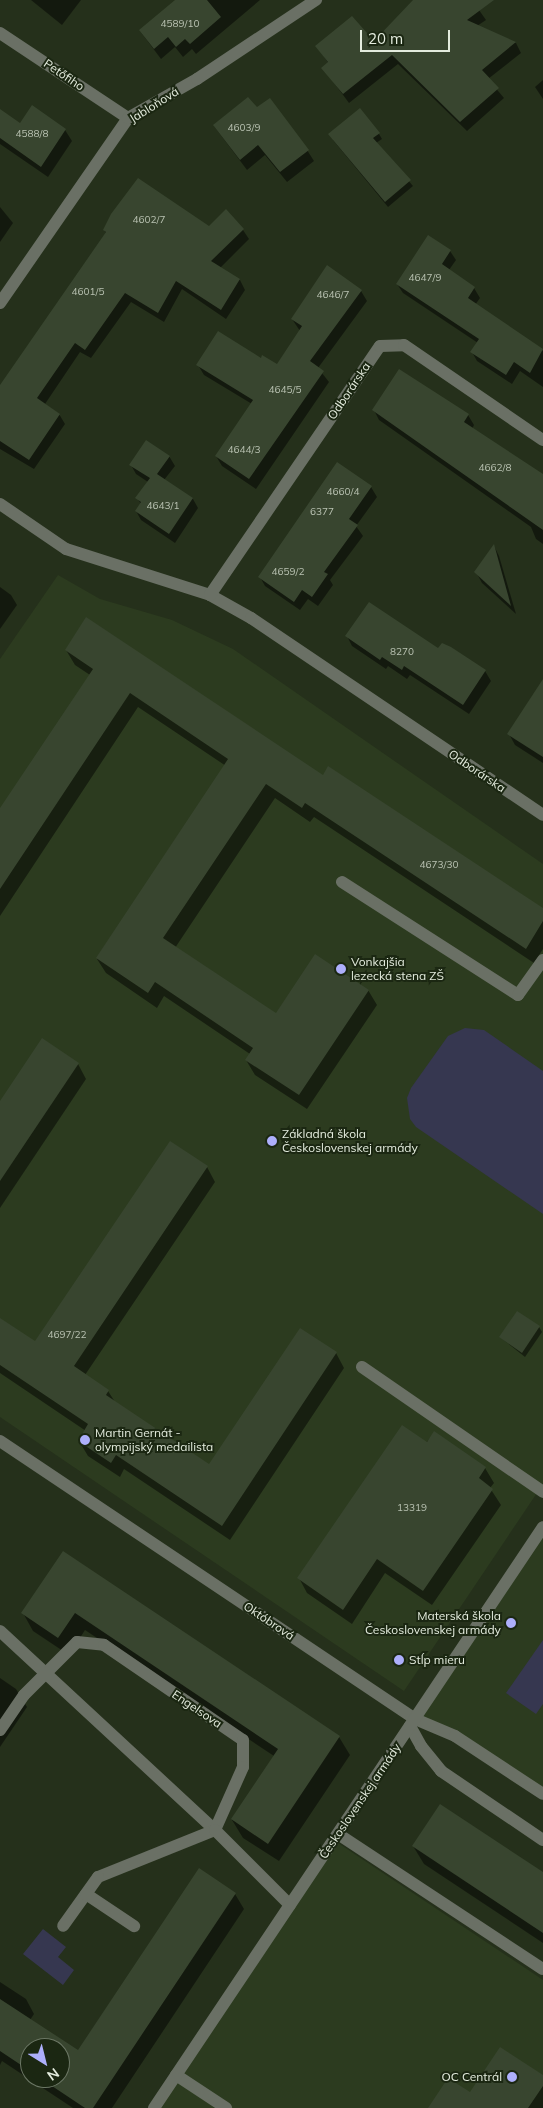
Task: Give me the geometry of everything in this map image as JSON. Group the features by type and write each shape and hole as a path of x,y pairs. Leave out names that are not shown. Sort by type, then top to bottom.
{"street":[{"name":"Jabloňová","path":"0,303 128,118 197,79 316,0"},
{"name":"Petőfiho","path":"0,32 128,118"},
{"name":"Odborárska","path":"210,595 380,346 404,345 543,440"},
{"name":"Odborárska","path":"0,504 66,549 210,595 251,618 543,816"},
{"path":"342,882 518,995 543,960"},
{"path":"362,1368 543,1492"},
{"name":"Októbrová","path":"0,1441 413,1722 455,1736 543,1794"},
{"name":"Československej armády","path":"154,2108 543,1527"},
{"path":"0,1631 44,1675 215,1830 290,1905"},
{"name":"Engelsova","path":"0,1730 24,1695 77,1642 104,1645 243,1740 243,1767 215,1830"},
{"name":"Októbrová","path":"413,1722 420,1746 441,1771 543,1840"},
{"path":"63,1926 98,1877 215,1830"},
{"path":"338,1834 543,1969"},
{"path":"86,1894 134,1926"},
{"path":"176,2075 226,2108"}],"shaded area":[{"name":"Základná škola Československej armády","path":"58,575 100,599 172,620 233,649 543,864 543,1484 404,1691 0,1417 0,659"},
{"path":"465,1028 484,1030 543,1071 543,1214 416,1127 410,1119 407,1098 411,1088 448,1036"},
{"name":"Materská škola Československej armády","path":"543,1527 543,1794 415,1719"},
{"path":"543,1640 543,1704 536,1714 506,1693"},
{"path":"338,1843 543,1980 543,2108 158,2108"},
{"path":"43,1929 66,1947 58,1957 74,1970 63,1985 23,1954"}],"building":[{"path":"175,0 207,0 221,17 190,44 185,39 176,47 168,37 154,49 139,30"},
{"path":"413,0 494,0 467,20 516,42 482,70 499,88 460,122 392,55 343,94 321,68 328,62 315,46 352,16 374,41"},
{"path":"248,97 257,107 270,98 309,150 280,172 258,145 240,160 213,125"},
{"path":"32,105 66,129 41,167 0,138 0,109 20,123"},
{"path":"360,108 380,133 373,138 411,180 385,202 328,134"},
{"path":"138,178 209,226 226,209 244,229 211,261 240,279 221,310 176,281 158,313 125,293 85,350 75,343 37,398 60,414 29,460 0,441 0,385 106,232 103,230 111,214"},
{"path":"428,235 451,250 442,264 475,287 468,298 543,349 530,373 514,362 506,375 470,352 479,339 396,284"},
{"path":"327,265 362,290 310,361 324,371 249,479 215,456 253,400 196,365 218,331 261,358 262,355 277,364 302,326 291,319"},
{"path":"399,369 469,414 464,422 543,474 543,530 372,410"},
{"path":"146,440 170,456 157,474 193,498 169,534 135,511 141,502 135,498 150,478 129,465"},
{"path":"337,462 372,486 349,519 358,525 324,572 328,574 312,597 302,590 294,602 258,577"},
{"path":"494,544 511,606 474,572"},
{"path":"369,602 438,648 442,643 451,647 486,670 463,705 404,666 402,670 382,657 380,660 345,636"},
{"path":"86,617 323,775 328,766 543,908 543,921 526,949 305,803 302,808 266,784 163,938 276,1013 315,954 369,990 299,1095 245,1060 253,1048 155,982 148,993 96,958 228,759 130,693 0,889 0,808 93,669 65,650"},
{"path":"543,679 543,757 507,734"},
{"path":"42,1038 79,1063 0,1181 0,1101"},
{"path":"170,1141 208,1166 74,1366 109,1390 106,1395 209,1464 300,1328 337,1352 222,1526 116,1455 111,1463 78,1441 88,1424 0,1365 0,1318 35,1341"},
{"path":"517,1311 540,1326 522,1353 499,1337"},
{"path":"402,1425 427,1442 434,1431 486,1467 479,1478 493,1489 423,1591 377,1559 343,1610 297,1578"},
{"path":"63,1551 340,1736 268,1844 231,1819 278,1749 75,1613 58,1638 21,1613"},
{"path":"440,1804 543,1872 543,1933 412,1846"},
{"path":"199,1868 236,1893 93,2108 85,2108 55,2088 70,2088 70,2045 78,2050"},
{"path":"0,1999 60,2038 20,2038 20,2064 0,2051"},
{"name":"OC Centrál","path":"500,2047 543,2075 543,2086 528,2108 428,2108 448,2078 470,2092"}],"place":[{"name":"Vonkajšia lezecká stena ZŠ","path":"341,969"},
{"name":"Základná škola Československej armády","path":"272,1141"},
{"name":"Martin Gernát - olympijský medailista","path":"85,1440"},
{"name":"Materská škola Československej armády","path":"511,1623"},
{"name":"Stĺp mieru","path":"399,1660"},
{"name":"OC Centrál","path":"512,2077"}]}
